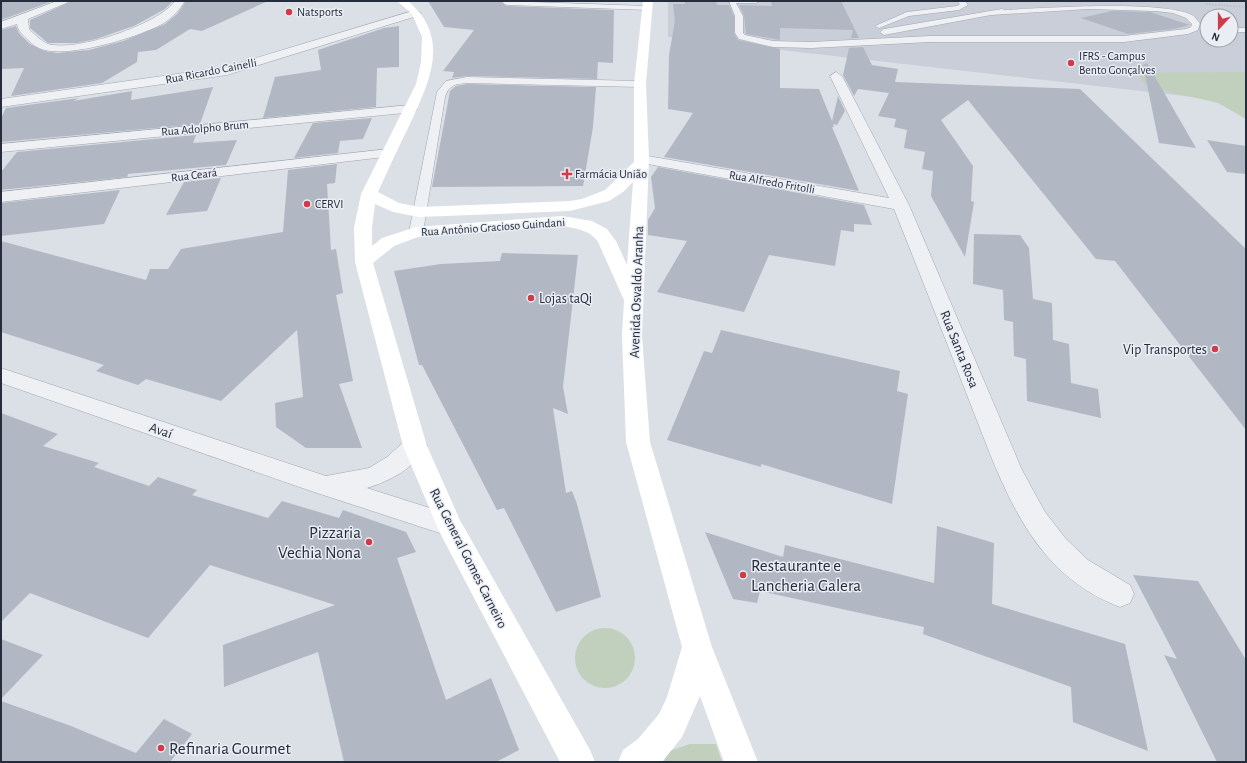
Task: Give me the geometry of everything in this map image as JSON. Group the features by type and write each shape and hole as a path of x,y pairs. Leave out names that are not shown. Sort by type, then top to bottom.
{"main road":[{"path":"369,194 422,84 427,62 428,37 416,13 402,1"},
{"name":"Avenida Osvaldo Aranha","path":"648,5 640,84 642,161 632,336 638,442 697,647 741,762"},
{"name":"Rua Antônio Gracioso Guindani","path":"369,194 391,207 403,211 419,212 570,206 588,203 609,195 642,161"},
{"name":"Rua General Gomes Carneiro","path":"369,194 363,228 364,262 415,446 449,525 511,640 539,687 578,762"},
{"name":"Rua Antônio Gracioso Guindani","path":"364,262 388,242 416,232 546,222 574,222 586,225 601,233 607,241 634,301"},
{"path":"635,762 648,753 670,728 683,702 697,647"}],"street":[{"path":"1,26 66,1"},
{"path":"23,17 23,30 32,38 46,47 58,48 106,40 140,30 158,22 176,9 180,1"},
{"name":"Rua Ricardo Cainelli","path":"1,103 227,71 416,13"},
{"path":"1,16 23,17"},
{"name":"Rua Santa Rosa","path":"836,76 901,205 1010,472 1036,520 1056,547 1078,569 1120,594"},
{"name":"Rua Adolpho Brum","path":"1,148 410,109"},
{"name":"Rua Ceará","path":"1,197 388,153"},
{"name":"Rua Alfredo Fritolli","path":"642,161 901,205"},
{"name":"Avaí","path":"1,375 320,484 449,525"},
{"name":"Avaí","path":"320,484 356,482 379,475 400,461 415,446"}],"lane":[{"path":"756,1 732,2 739,16 739,33 742,37 749,40 791,45 930,39 1109,40 1199,31"},
{"path":"878,33 878,27 907,14 959,8 964,5 961,1"},
{"path":"843,42 878,33 1050,1"},
{"path":"990,13 1026,12 1118,2 1150,2 1176,8 1192,17 1196,24 1194,28 1188,31"},
{"path":"507,3 648,5"},
{"path":"416,232 440,97 442,88 449,83 467,80 640,84"}],"shaded area":[{"name":"IFRS - Campus Bento Gonçalves","path":"668,1 1246,1 1246,103 668,37"}],"green space":[{"path":"1246,72 1246,119 1218,103 1148,87 1136,73"},
{"path":"605,628 622,633 630,641 635,658 630,675 622,683 605,688 588,683 580,675 575,658 580,641 588,633"},
{"path":"690,744 716,744 722,762 664,762 667,752"}],"building":[{"path":"1,1 53,1 1,20"},
{"path":"72,1 173,1 165,9 134,26 96,39 77,43 48,43 30,28 30,20"},
{"path":"186,1 268,1 202,31 190,29 156,50 138,52 137,62 102,83 11,96 24,68 1,69 1,30 16,26 19,33 30,44 45,51 57,53 89,50 123,41 165,24 177,14"},
{"path":"428,1 502,1 502,3 507,6 614,10 613,63 598,62 597,79 467,76 452,78 454,72 443,71 474,30 444,27"},
{"path":"685,1 716,1 717,5 729,5 734,16 734,33 738,40 780,49 780,88 819,89 832,121 838,96 845,111 837,125 833,124 834,127 832,127 859,191 664,157 693,113 668,109 669,55 675,21 673,4 685,4"},
{"path":"771,1 841,1 859,38 851,38 853,30 780,28 780,40 746,34 744,16 739,5 772,6"},
{"path":"1112,11 1150,12 1190,25 1173,29 1128,34 1081,18"},
{"path":"399,26 399,67 377,68 376,107 263,118 275,77 321,70 318,50 384,28"},
{"path":"863,47 872,65 898,69 895,82 1080,89 1246,249 1246,430 1115,261 1096,259 968,100 941,120 973,166 971,201 974,202 965,257 931,196 933,171 922,169 925,152 904,148 907,130 894,127 896,119 878,116 889,93 858,89 854,96 843,75 849,48"},
{"path":"1147,63 1196,148 1159,143 1143,65"},
{"path":"467,84 596,87 593,127 583,186 432,187 450,91 456,86"},
{"path":"213,87 200,124 1,142 1,118 6,108 79,98 73,101 132,91 131,100"},
{"path":"372,118 363,139 340,141 338,153 294,158 313,123"},
{"path":"196,135 193,143 237,140 226,165 128,174 127,177 1,190 1,172 17,152"},
{"path":"1207,140 1246,146 1246,174 1227,172"},
{"path":"337,164 335,183 327,184 331,250 336,249 343,293 336,295 353,381 339,384 362,448 306,448 276,427 275,403 303,397 297,330 221,401 146,379 138,385 96,371 104,365 1,332 1,241 146,280 150,269 168,269 181,249 283,232 288,170"},
{"path":"658,167 864,205 872,225 854,224 854,232 841,230 835,266 769,255 744,312 657,292 687,241 648,235 648,220 655,208 651,177"},
{"path":"221,178 207,211 166,215 184,182"},
{"path":"120,190 104,224 1,236 1,203"},
{"path":"974,234 1020,235 1029,248 1033,299 1052,303 1053,340 1069,344 1071,383 1098,389 1101,418 1027,401 1026,359 1014,356 1013,322 1004,320 1003,290 973,284"},
{"path":"502,253 578,255 563,387 568,414 553,408 566,493 572,491 577,504 601,597 556,612 504,508 497,510 422,365 419,365 394,271 441,264 500,261"},
{"path":"721,330 900,371 897,391 908,394 892,504 761,464 761,467 667,440 704,351 712,353"},
{"path":"1,413 58,434 43,446 99,463 94,467 149,486 158,477 197,490 192,495 268,518 282,501 339,518 343,510 406,532 416,552 397,558 446,700 491,678 519,750 496,762 344,762 318,652 224,687 223,645 335,605 210,565 148,638 30,593 1,622"},
{"path":"937,526 994,543 992,604 1125,644 1148,751 1073,722 1071,687 923,634 924,627 760,591 757,603 733,599 705,532 783,557 785,545 934,583"},
{"path":"1133,575 1198,581 1246,660 1246,762 1217,762 1164,655 1177,659"},
{"path":"1,639 43,655 1,699"},
{"path":"1,701 71,726 136,753 164,719 192,734 170,762 1,762"}],"place":[{"name":"Natsports","path":"289,12"},
{"name":"IFRS - Campus Bento Gonçalves","path":"1071,63"},
{"name":"Farmácia União","path":"567,174"},
{"name":"CERVI","path":"307,204"},
{"name":"Lojas taQi","path":"531,298"},
{"name":"Vip Transportes","path":"1215,349"},
{"name":"Pizzaria Vechia Nona","path":"369,542"},
{"name":"Restaurante e Lancheria Galera","path":"743,575"},
{"name":"Refinaria Gourmet","path":"161,748"}]}
